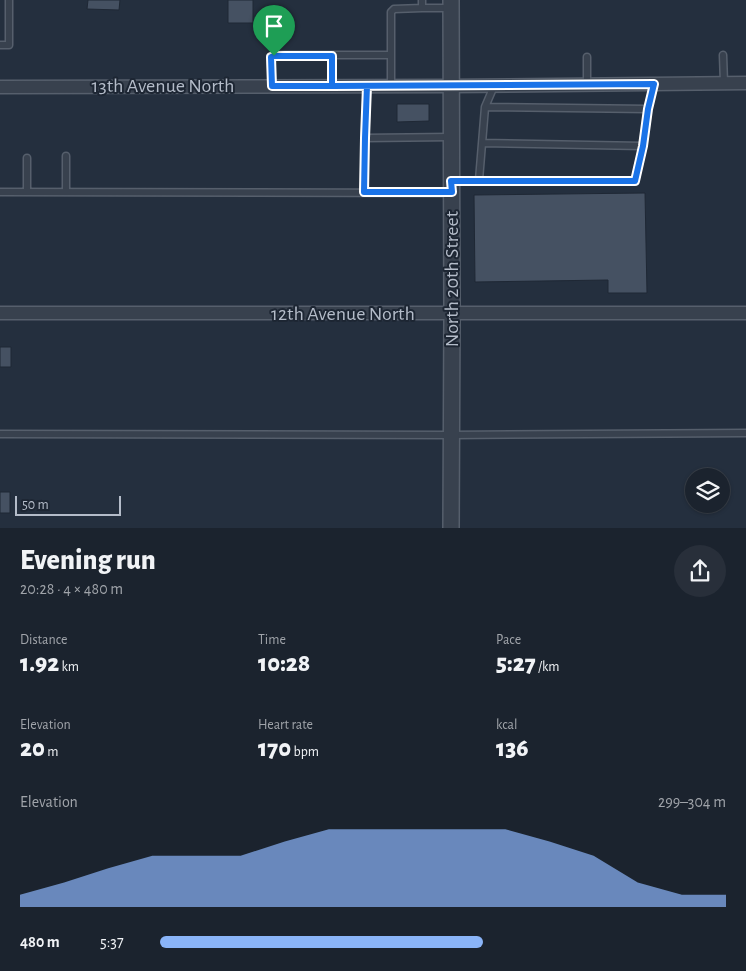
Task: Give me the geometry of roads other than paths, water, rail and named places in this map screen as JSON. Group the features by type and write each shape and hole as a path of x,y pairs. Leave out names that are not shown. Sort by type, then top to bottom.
{"street":[{"name":"North 20th Street","path":"451,4 451,528"},
{"name":"13th Avenue North","path":"0,87 746,83"},
{"name":"12th Avenue North","path":"0,314 746,313"}],"lane":[{"path":"0,45 8,45 8,0"},
{"path":"422,0 422,8"},
{"path":"391,86 391,12 394,9 451,4"},
{"path":"272,86 271,57 274,56 390,55"},
{"path":"723,55 724,83"},
{"path":"332,56 332,86"},
{"path":"587,57 587,84"},
{"path":"0,192 364,192 451,187 479,180 635,181 654,84"},
{"path":"479,180 485,107 495,85"},
{"path":"364,192 367,86"},
{"path":"485,107 648,109"},
{"path":"365,138 451,137"},
{"path":"482,143 643,146"},
{"path":"66,156 66,192"},
{"path":"26,158 27,192"},
{"path":"0,434 452,435 746,433"}]}
